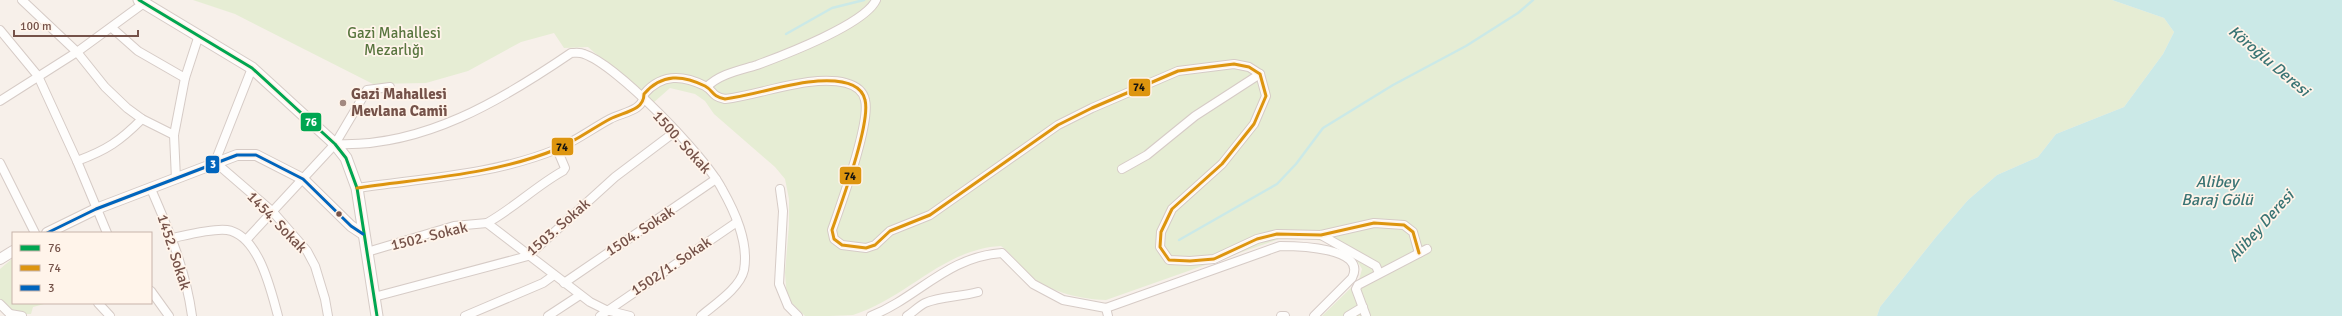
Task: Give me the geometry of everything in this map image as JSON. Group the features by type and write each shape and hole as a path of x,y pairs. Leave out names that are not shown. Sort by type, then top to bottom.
{"main road":[{"path":"141,2 199,35 252,68 336,144 346,158 357,188 363,234 378,316"}],"street":[{"path":"22,0 77,52 105,87 142,119 174,135"},
{"path":"708,87 719,78 772,60 831,33 864,15 873,7 876,0"},
{"path":"0,101 112,28 141,2"},
{"path":"112,28 138,52 185,78"},
{"path":"0,30 38,76 77,161 107,232"},
{"path":"176,179 174,135 185,78 199,35"},
{"name":"1500. Sokak","path":"336,144 356,145 421,133 487,106 572,53 583,53 600,63 620,78 676,131 716,179 737,222 744,249 742,277 738,283 701,316"},
{"path":"357,188 488,171 557,148 612,118 639,106 644,100 644,94 649,88 659,80 670,77 686,79 708,87 712,95 725,99 818,81 843,82 858,88 865,100 860,141 832,230 834,239 842,245 866,248 875,245 897,227 930,215 1058,125 1092,108 1178,72 1234,64 1249,67 1260,74 1266,96 1254,124 1222,164 1172,209 1160,232 1160,247 1169,260 1190,261 1214,259 1257,239 1277,234 1321,234 1374,223 1404,225 1413,232 1419,253"},
{"path":"215,162 252,68"},
{"path":"1122,169 1147,155 1195,116 1260,74"},
{"path":"246,240 336,144 367,90 390,87"},
{"path":"77,161 102,152 114,145 142,119"},
{"name":"1503. Sokak","path":"374,297 466,274 528,256 571,219 615,177 676,131"},
{"path":"487,223 508,211 529,192 563,171 565,168 557,148"},
{"path":"49,232 96,209 151,189 215,162 237,155 256,155 303,179 351,226 363,234"},
{"name":"1454. Sokak","path":"215,162 273,212 307,251 323,292 328,316"},
{"path":"0,163 34,232"},
{"name":"1504. Sokak","path":"564,283 716,179"},
{"name":"1452. Sokak","path":"151,189 173,238 192,316"},
{"path":"780,189 783,211 779,284 788,306 798,316"},
{"name":"1502/1. Sokak","path":"603,313 737,222"},
{"name":"1502. Sokak","path":"367,252 448,228 487,223 603,313 630,316"},
{"path":"173,238 194,233 228,230 246,240 268,279 278,316"},
{"path":"1321,234 1376,266 1379,273"},
{"path":"876,315 954,266 977,256 1002,253 1033,284 1062,300 1107,312 1280,246 1304,245 1333,251 1346,257 1354,267 1355,272 1352,278 1314,316"},
{"path":"1366,316 1356,289 1358,284 1427,249"},
{"path":"0,259 12,251"},
{"path":"465,316 543,283 554,275"},
{"path":"152,292 169,316"},
{"path":"907,316 926,303 940,299 962,297 978,292"},
{"path":"548,316 580,294"},
{"path":"0,304 11,315 22,316"},
{"path":"99,304 110,316"},
{"path":"1348,316 1363,307"}],"green space":[{"name":"Gazi Mahallesi Mezarlığı","path":"193,0 2112,0 2164,18 2174,32 2163,54 2124,107 2056,134 2038,157 1997,175 1968,200 1936,237 1880,307 1877,316 1322,316 1359,280 1362,269 1347,251 1337,246 1326,242 1291,238 1279,239 1106,300 1077,297 1040,283 1001,246 980,249 943,265 891,297 853,315 805,316 787,298 785,273 789,225 789,199 785,179 775,167 714,114 705,101 695,94 670,88 653,103 588,47 564,48 554,33 521,42 468,71 426,83 373,84 235,14"},
{"path":"12,259 12,304 44,304 33,307 31,314 18,314 0,302 0,269"}],"water":[{"name":"Alibey Baraj Gölü","path":"2112,0 2342,0 2342,316 1877,316 1880,307 1936,237 1968,200 1997,175 2038,157 2056,134 2124,107 2163,54 2174,32 2164,18"}],"waterway":[{"path":"786,34 832,8 864,0"},
{"path":"1179,240 1277,184 1296,164 1323,128 1393,85 1466,46 1518,13 1533,0"}],"transit line":[{"name":"76","path":"139,0 252,68 335,144 346,158 357,188 377,316"},
{"name":"74","path":"357,188 484,170 533,158 564,146 610,119 637,108 641,104 644,94 651,87 665,79 681,78 697,82 705,86 715,95 725,99 806,82 839,82 853,85 858,89 865,100 866,111 860,144 832,230 834,239 842,245 866,248 875,245 890,231 930,215 1058,125 1092,108 1178,71 1234,64 1249,67 1260,74 1266,96 1254,124 1222,164 1172,209 1161,232 1160,247 1169,260 1190,261 1214,259 1257,239 1277,234 1321,235 1374,223 1404,225 1413,232 1419,253"},
{"name":"3","path":"49,232 96,209 237,155 256,155 303,179 351,226 363,234"}],"place":[{"name":"Gazi Mahallesi Mevlana Camii","path":"343,103"}],"water label":[{"name":"Köroğlu Deresi","path":"2269,61"},
{"name":"Alibey Deresi","path":"2261,226"}]}
